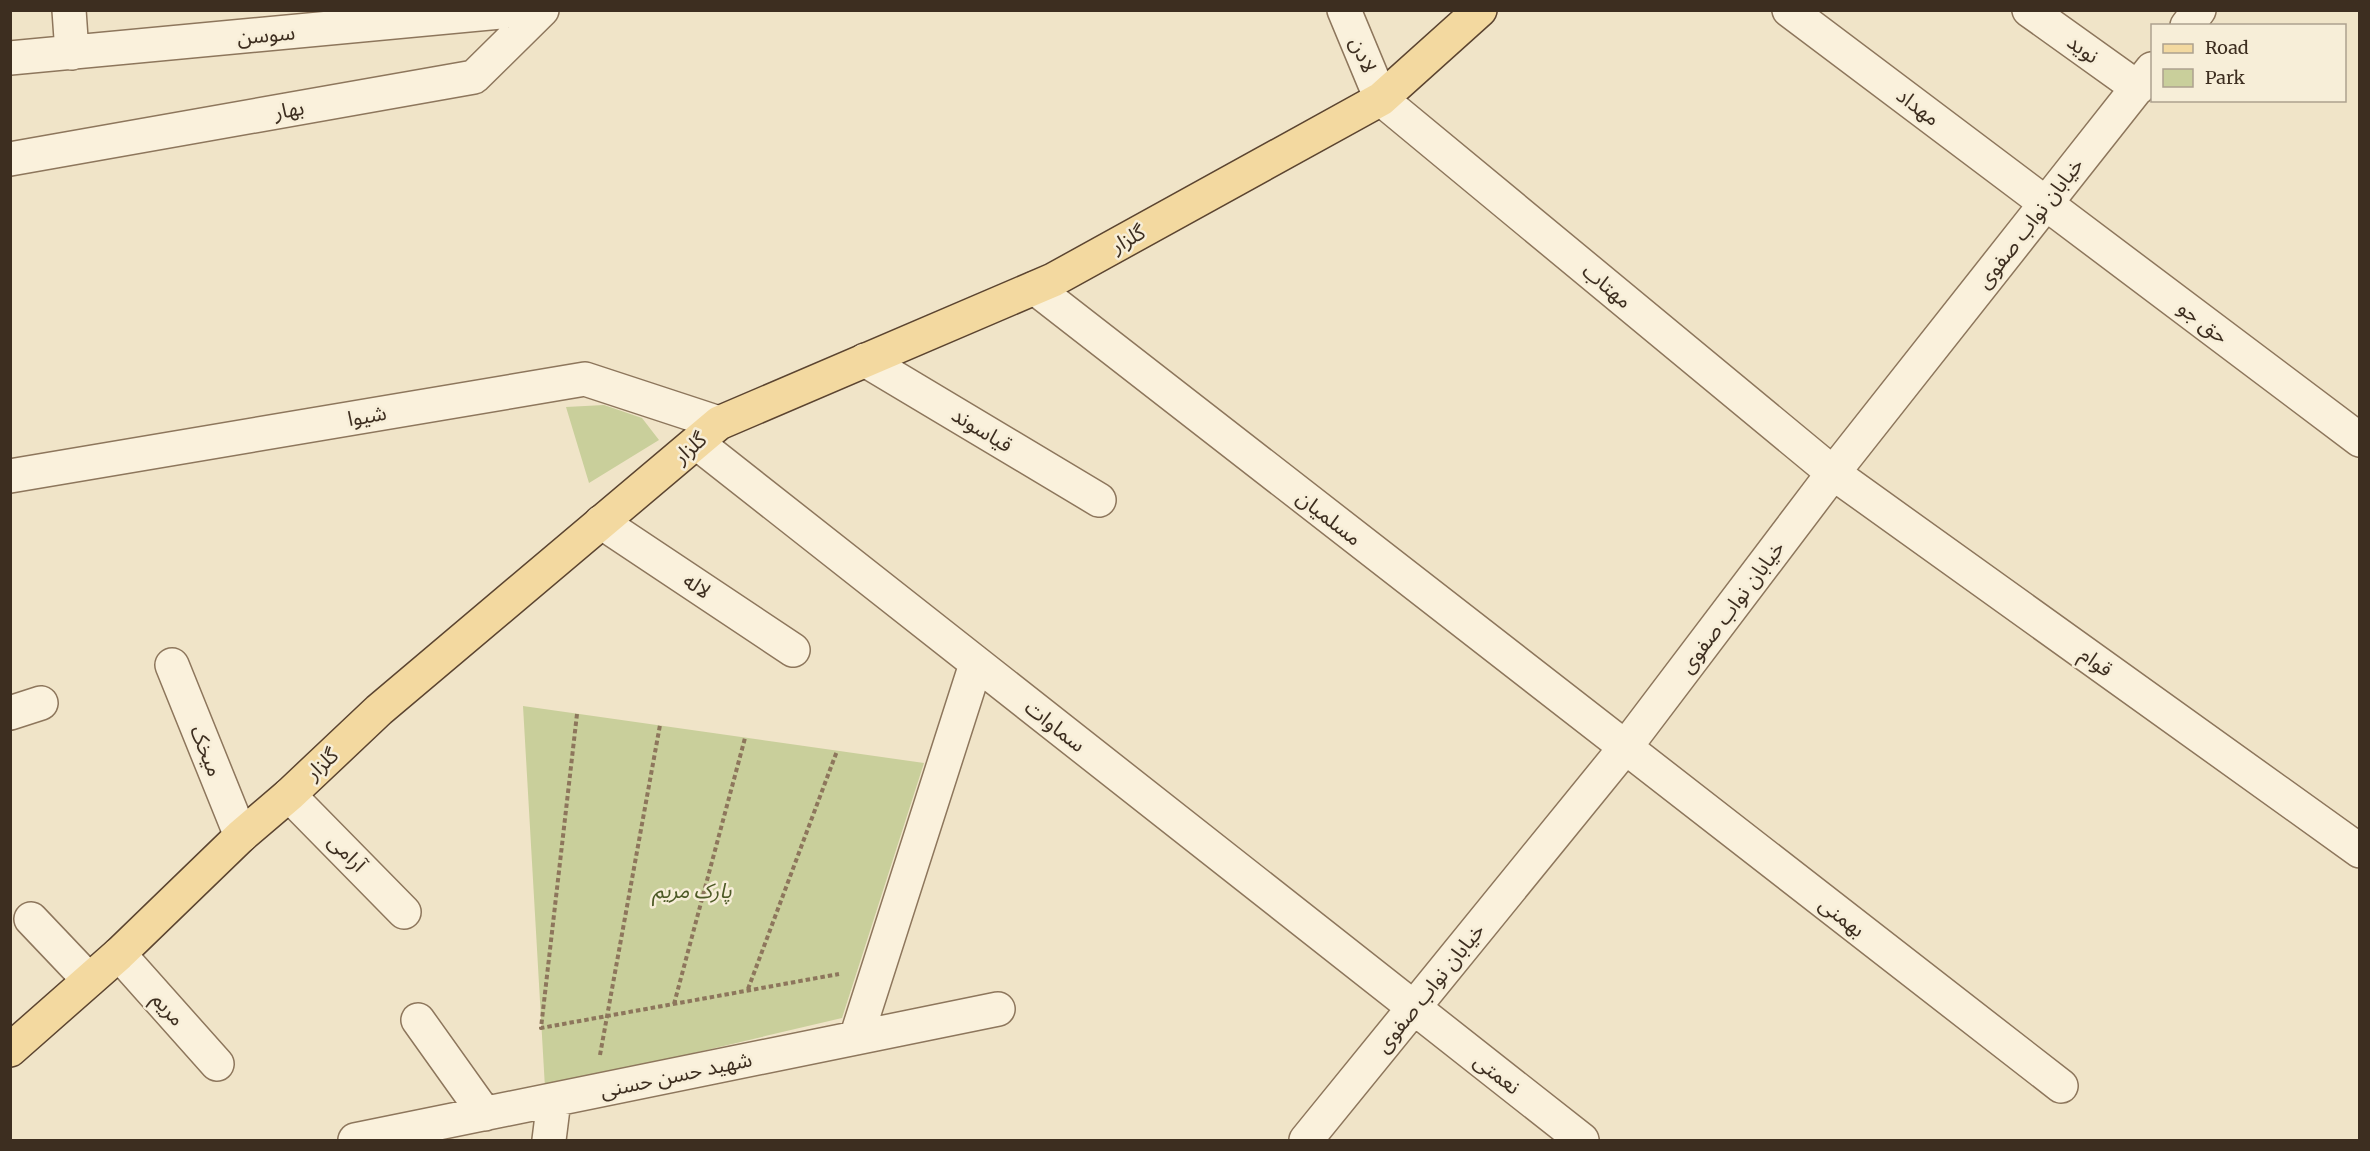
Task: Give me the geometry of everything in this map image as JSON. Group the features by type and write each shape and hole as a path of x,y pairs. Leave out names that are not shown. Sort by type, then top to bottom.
{"main road":[{"name":"گلزار","path":"10,1050 118,954 241,836 289,795 379,710 708,433 865,360 1035,288 1381,99 1480,10"}],"street":[{"path":"69,10 72,53"},
{"name":"سوسن","path":"10,58 522,10"},
{"name":"بهار","path":"10,159 474,77 543,10"},
{"name":"لادن","path":"1344,10 1381,99"},
{"name":"مهداد","path":"1790,10 2046,203"},
{"name":"نوید","path":"2029,10 2145,79"},
{"path":"2188,24 2199,10"},
{"name":"خیابان نواب صفوی","path":"1306,1140 1624,749 1833,473 2145,79"},
{"name":"مهتاب","path":"1381,99 1833,473"},
{"name":"حق جو","path":"2046,203 2360,440"},
{"name":"مسلمیان","path":"1035,288 1624,749"},
{"name":"قیاسوند","path":"865,360 1099,500"},
{"name":"شیوا","path":"10,476 585,379 708,433"},
{"name":"سماوات","path":"708,433 976,664 1413,1008"},
{"name":"قوام","path":"1833,473 2360,851"},
{"name":"لاله","path":"601,522 793,650"},
{"path":"856,1038 976,664"},
{"name":"میخک","path":"172,665 241,836"},
{"name":"بهمنی","path":"1624,749 2061,1086"},
{"name":"آرامی","path":"289,795 404,912"},
{"path":"31,919 89,980"},
{"name":"مریم","path":"118,954 217,1064"},
{"name":"نعمتی","path":"1413,1008 1582,1140"},
{"name":"شهید حسن حسنی","path":"355,1140 998,1009"},
{"path":"418,1020 485,1114"},
{"path":"549,1140 554,1100"}],"path":[{"path":"577,714 541,1028 878,969"},
{"path":"599,1091 596,1075 609,1016 660,725"},
{"path":"674,1004 745,738"},
{"path":"748,990 837,751"}],"green space":[{"path":"604,405 642,418 659,440 589,483 566,407"},
{"name":"پارک مریم","path":"523,706 924,763 842,1018 545,1088"}]}
